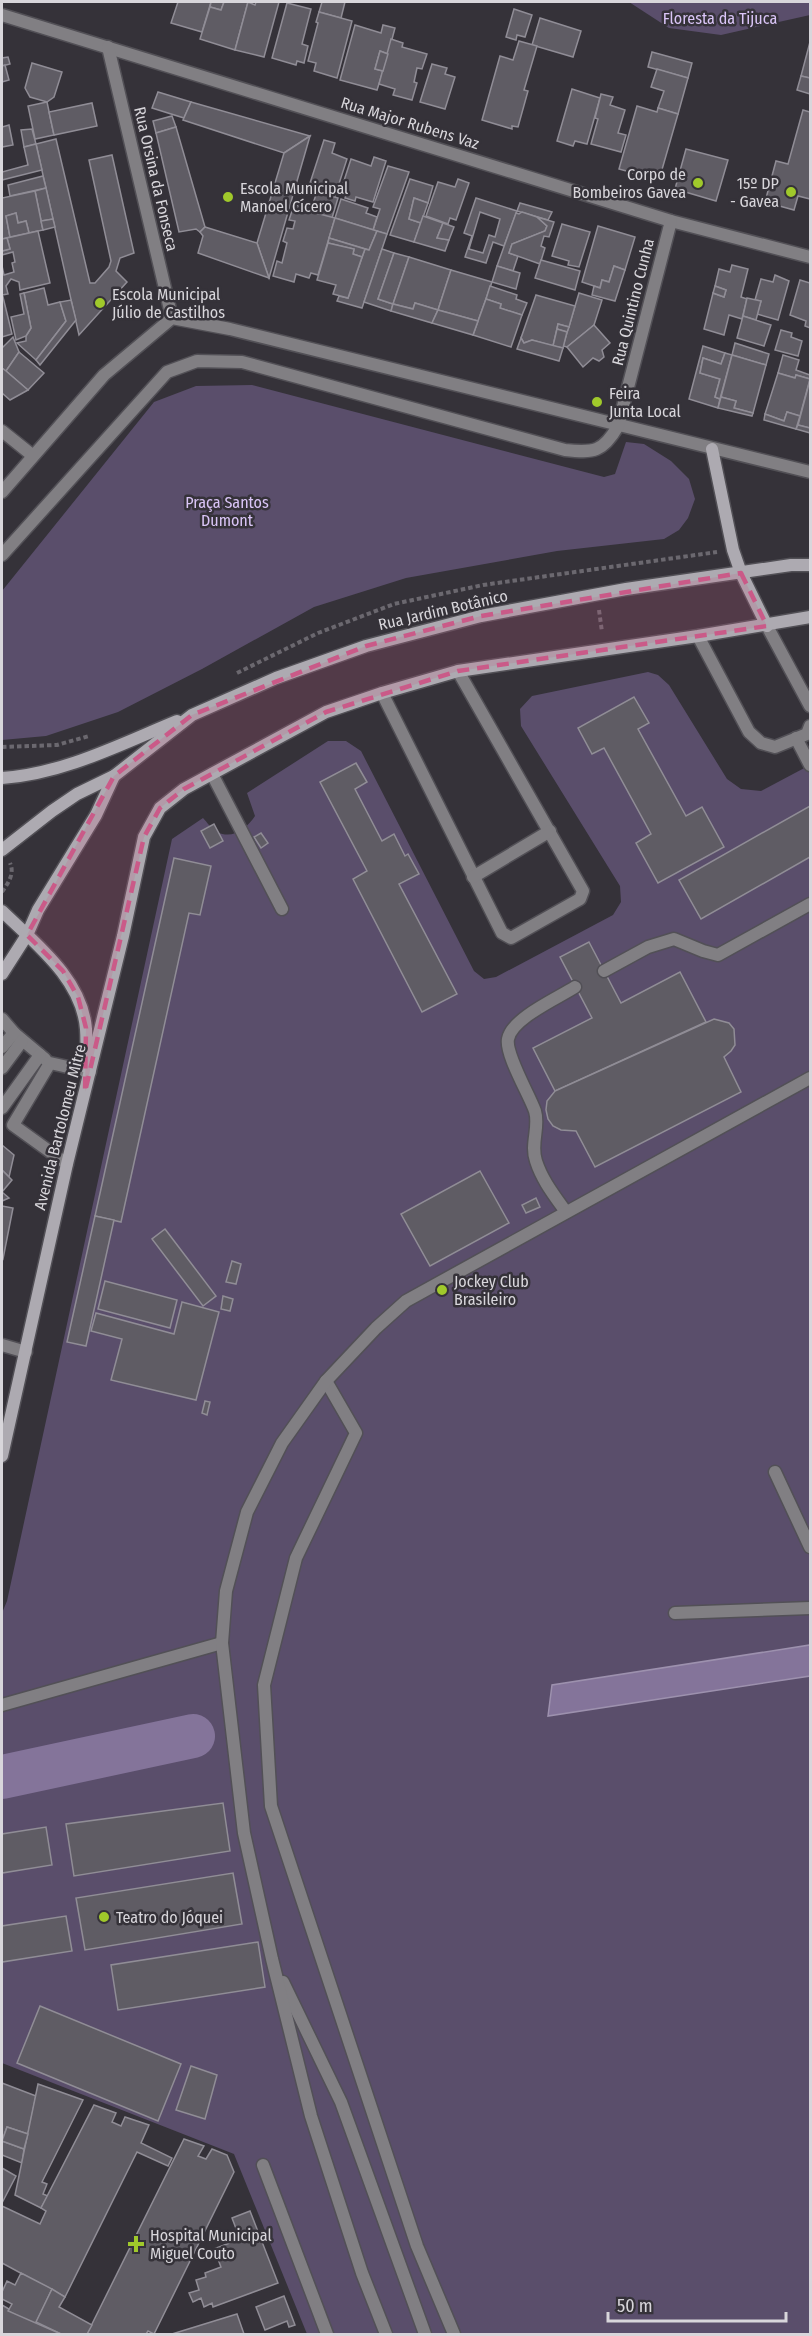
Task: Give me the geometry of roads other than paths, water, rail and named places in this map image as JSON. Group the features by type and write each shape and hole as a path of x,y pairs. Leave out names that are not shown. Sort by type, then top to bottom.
{"main road":[{"path":"712,449 730,536 741,573 767,626"},
{"name":"Rua Jardim Botânico","path":"2,850 77,794 114,776 192,715 276,678 366,646 481,616 597,594 791,565 810,565"},
{"path":"212,774 326,712 458,671 810,618"},
{"path":"2,778 18,777 81,760 192,715"},
{"name":"Avenida Bartolomeu Mitre","path":"2,1456 3,1440 26,1352 88,1072 144,837 160,808 184,789 212,774"},
{"path":"2,974 96,815 114,776"},
{"path":"2,911 63,971 78,997 86,1028 88,1072"}],"street":[{"name":"Rua Major Rubens Vaz","path":"2,15 670,221 810,257"},
{"name":"Rua Orsina da Fonseca","path":"108,47 172,318"},
{"name":"Rua Quintino Cunha","path":"618,426 670,221"},
{"path":"2,492 104,375 172,318 230,329 810,472"},
{"path":"2,555 167,372 197,361 242,362 565,450 582,452 600,449 609,442 618,426"},
{"path":"2,431 32,455"},
{"path":"767,626 810,706"},
{"path":"698,636 749,732 761,743 775,747 807,734 810,726"},
{"path":"382,693 502,933 511,938 580,899 583,891 458,671"},
{"path":"796,738 810,765"},
{"path":"212,774 282,909"},
{"path":"473,877 550,831"},
{"path":"604,971 648,946 674,939 718,955 810,904"},
{"path":"566,1212 546,1184 535,1160 533,1148 536,1113 511,1057 508,1038 516,1023 575,987"},
{"path":"2,1019 18,1037 45,1059 88,1072"},
{"path":"2,1047 18,1037"},
{"path":"2,1068 18,1037"},
{"path":"2,1108 45,1059"},
{"path":"13,1125 45,1059"},
{"path":"386,2334 362,2273 310,2116 244,1833 222,1643 226,1591 248,1512 282,1443 326,1381 376,1328 406,1302 810,1078"},
{"path":"2,1115 67,1164"},
{"path":"2,1345 26,1352"},
{"path":"326,1381 357,1432 296,1558 264,1685 270,1806 417,2246 454,2334"},
{"path":"775,1472 810,1547"},
{"path":"675,1613 810,1608"},
{"path":"2,1704 222,1643"},
{"path":"272,1959 341,2102 426,2334"},
{"path":"263,2165 327,2334"}],"waterway":[{"path":"2,1777 193,1736"}],"place":[{"name":"Corpo de Bombeiros Gavea","path":"698,183"},
{"name":"15º DP - Gavea","path":"791,192"},
{"name":"Escola Municipal Manoel Cícero","path":"228,197"},
{"name":"Escola Municipal Júlio de Castilhos","path":"100,303"},
{"name":"Feira Junta Local","path":"597,402"},
{"name":"Jockey Club Brasileiro","path":"442,1290"},
{"name":"Teatro do Jóquei","path":"104,1917"},
{"name":"Hospital Municipal Miguel Couto","path":"136,2244"}],"park label":[{"name":"Floresta da Tijuca","path":"720,18"},
{"name":"Praça Santos Dumont","path":"227,511"}]}
